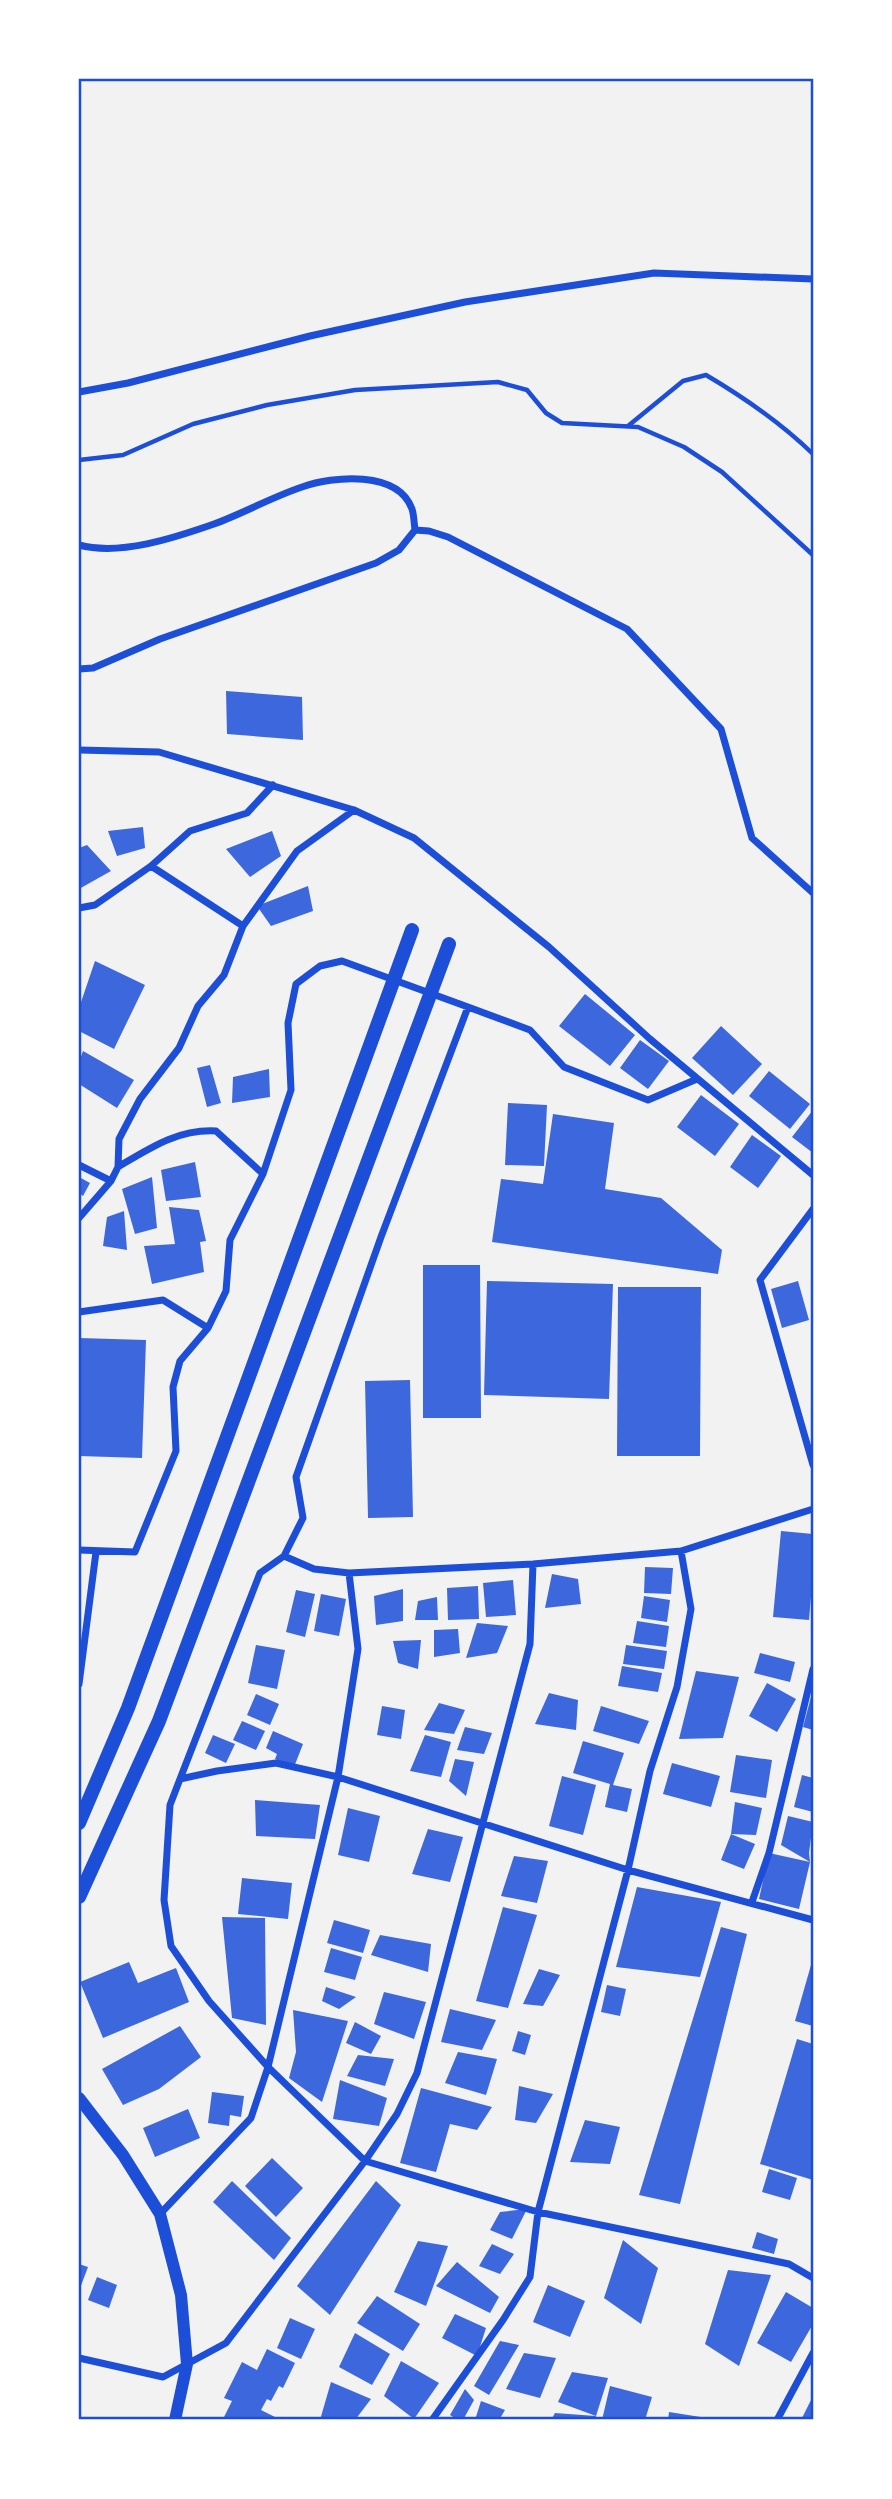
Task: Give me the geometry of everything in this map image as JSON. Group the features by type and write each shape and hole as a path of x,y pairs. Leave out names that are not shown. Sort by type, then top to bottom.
{"main road":[{"path":"79,1824 128,1708 412,929"},
{"path":"79,1897 159,1721 449,943"}],"street":[{"path":"79,392 128,383 310,336 465,302 654,273 813,279"},
{"path":"79,545 94,549 137,547 213,524 304,486 344,480 375,479 396,489 412,508 415,530 400,550 376,562 160,639 93,668 79,670"},
{"path":"415,530 448,537 627,629 721,729 752,838 813,893"},
{"path":"79,750 159,751 354,810 414,838 550,947 697,1079 813,1175"},
{"path":"79,908 95,905 151,866 190,831 247,813 272,785"},
{"path":"79,1218 111,1181 118,1167 119,1139 140,1099 178,1048 198,1006 224,975 243,926 297,851 354,810"},
{"path":"151,866 243,926"},
{"path":"79,1550 135,1552 176,1451 173,1387 180,1361 208,1328 226,1291 230,1241 263,1174 291,1090 288,1023 296,984 320,966 342,961 530,1030 564,1067 648,1100 697,1079"},
{"path":"468,1007 381,1237 296,1477 303,1518 284,1556 260,1573 170,1805 164,1900 171,1946 208,2001 268,2067 365,2161 538,2212 789,2264 813,2278"},
{"path":"118,1167 159,1142 196,1130 216,1131 263,1174"},
{"path":"79,1165 111,1181"},
{"path":"813,1209 760,1280 813,1465"},
{"path":"79,1312 163,1300 208,1328"},
{"path":"284,1556 314,1569 349,1573 533,1564 681,1550 760,1528 813,1509"},
{"path":"432,2420 530,2277 538,2212 628,1870 650,1772 677,1687 691,1609 681,1550"},
{"path":"79,1684 96,1552"},
{"path":"79,2358 163,2377 226,2343 365,2161 397,2113 416,2073 530,1644 533,1564"},
{"path":"160,2214 251,2119 268,2067 338,1777 358,1649 349,1573"},
{"path":"752,1902 769,1853 813,1669"},
{"path":"180,1779 276,1763 338,1777 628,1870 813,1920"},
{"path":"79,2098 123,2155 160,2214 181,2295 187,2364 175,2420"},
{"path":"777,2420 813,2353"}],"path":[{"path":"627,426 683,382 706,375 747,399 787,428 813,454"},
{"path":"79,460 123,455 193,424 267,405 355,390 498,382 527,390 546,413 562,423 638,427 684,447 722,472 813,555"}],"building":[{"path":"226,691 302,697 303,740 227,734"},
{"path":"143,827 145,848 117,856 108,831"},
{"path":"272,831 281,856 250,877 226,849"},
{"path":"87,845 111,871 79,889 79,848"},
{"path":"308,886 313,911 271,926 257,906"},
{"path":"95,961 145,985 114,1049 79,1031 79,1008"},
{"path":"585,994 635,1035 610,1066 559,1026"},
{"path":"721,1026 762,1064 733,1095 692,1058"},
{"path":"640,1040 669,1061 648,1089 620,1068"},
{"path":"83,1051 134,1080 117,1108 79,1084 79,1062"},
{"path":"210,1065 221,1103 207,1107 197,1068"},
{"path":"269,1069 270,1097 232,1103 233,1077"},
{"path":"769,1071 810,1104 790,1129 749,1096"},
{"path":"701,1095 739,1124 715,1156 677,1127"},
{"path":"508,1103 547,1105 544,1166 505,1165"},
{"path":"813,1110 813,1153 792,1137"},
{"path":"553,1114 614,1123 605,1189 661,1198 722,1250 718,1274 492,1242 501,1179 543,1184"},
{"path":"752,1135 781,1156 758,1188 730,1167"},
{"path":"195,1162 201,1197 166,1201 161,1170"},
{"path":"79,1177 90,1183 83,1196 79,1193"},
{"path":"152,1177 157,1228 135,1234 122,1189"},
{"path":"169,1207 199,1210 206,1241 200,1242 204,1272 152,1284 144,1246 175,1244"},
{"path":"124,1211 127,1250 103,1246 107,1217"},
{"path":"423,1265 480,1265 481,1418 423,1418"},
{"path":"487,1281 613,1284 609,1399 484,1395"},
{"path":"798,1281 809,1320 782,1328 771,1289"},
{"path":"618,1287 701,1287 700,1456 617,1456"},
{"path":"79,1338 146,1340 142,1458 79,1456"},
{"path":"410,1380 413,1517 368,1518 365,1381"},
{"path":"781,1531 813,1534 809,1620 773,1617"},
{"path":"645,1567 673,1568 671,1594 644,1593"},
{"path":"552,1574 578,1579 581,1604 545,1608"},
{"path":"513,1580 516,1615 486,1617 483,1583"},
{"path":"478,1586 479,1619 448,1620 447,1588"},
{"path":"403,1589 403,1621 376,1625 374,1596"},
{"path":"296,1590 315,1594 305,1637 286,1632"},
{"path":"321,1594 346,1599 339,1636 314,1631"},
{"path":"644,1596 670,1600 667,1622 641,1618"},
{"path":"437,1597 438,1620 415,1620 418,1601"},
{"path":"637,1621 669,1626 666,1647 633,1643"},
{"path":"477,1623 508,1626 497,1653 466,1658"},
{"path":"458,1629 460,1653 434,1657 434,1630"},
{"path":"421,1640 418,1669 398,1663 393,1641"},
{"path":"256,1645 285,1650 277,1689 248,1683"},
{"path":"626,1645 667,1651 664,1669 623,1664"},
{"path":"760,1653 795,1662 790,1682 754,1673"},
{"path":"622,1666 662,1673 658,1692 618,1686"},
{"path":"696,1671 739,1677 723,1738 679,1739"},
{"path":"767,1683 796,1699 777,1732 749,1716"},
{"path":"549,1693 578,1700 576,1730 535,1724"},
{"path":"813,1693 813,1730 803,1727"},
{"path":"256,1694 279,1704 270,1725 247,1715"},
{"path":"439,1703 465,1710 454,1734 424,1730"},
{"path":"382,1706 405,1710 401,1739 377,1735"},
{"path":"601,1706 649,1721 639,1744 593,1731"},
{"path":"242,1721 265,1731 256,1750 233,1740"},
{"path":"465,1727 492,1733 484,1754 457,1750"},
{"path":"273,1731 303,1744 294,1767 275,1759 277,1754 266,1748"},
{"path":"213,1735 235,1744 226,1763 205,1753"},
{"path":"425,1735 451,1742 441,1777 410,1771"},
{"path":"583,1741 624,1753 613,1785 632,1789 627,1812 605,1807 610,1784 573,1773"},
{"path":"736,1755 772,1760 766,1798 730,1792"},
{"path":"455,1759 474,1762 466,1796 449,1781"},
{"path":"672,1763 720,1776 711,1807 663,1794"},
{"path":"802,1775 813,1778 813,1812 794,1807"},
{"path":"562,1776 596,1785 583,1835 549,1826"},
{"path":"255,1800 320,1805 315,1839 256,1836"},
{"path":"735,1802 762,1808 756,1835 731,1834"},
{"path":"348,1808 380,1816 369,1862 338,1855"},
{"path":"788,1816 813,1822 810,1862 781,1845"},
{"path":"428,1829 463,1837 450,1882 412,1874"},
{"path":"731,1834 755,1844 744,1869 721,1860"},
{"path":"769,1853 810,1862 799,1909 759,1899"},
{"path":"514,1856 548,1861 537,1903 501,1896"},
{"path":"242,1878 292,1883 288,1919 238,1914"},
{"path":"637,1887 721,1902 700,1977 616,1967"},
{"path":"503,1907 537,1915 508,2008 476,2001"},
{"path":"222,1917 265,1918 266,2025 232,2018"},
{"path":"334,1920 370,1930 363,1953 327,1943"},
{"path":"721,1927 747,1934 680,2204 639,2195"},
{"path":"380,1935 431,1944 428,1972 371,1955"},
{"path":"331,1948 362,1957 355,1980 324,1972"},
{"path":"813,1958 813,2026 795,2021"},
{"path":"129,1962 138,1983 176,1968 189,2002 103,2038 80,1982"},
{"path":"539,1969 560,1975 543,2006 523,2004"},
{"path":"607,1985 626,1989 620,2016 601,2012"},
{"path":"326,1987 356,1997 339,2009 322,2001"},
{"path":"384,1992 426,2002 414,2039 374,2024"},
{"path":"450,2009 496,2020 482,2050 441,2042"},
{"path":"293,2010 348,2021 322,2102 289,2078 296,2052"},
{"path":"355,2022 381,2036 371,2054 346,2043"},
{"path":"180,2026 201,2057 159,2089 123,2105 102,2069"},
{"path":"518,2031 531,2035 525,2055 512,2051"},
{"path":"797,2039 813,2044 813,2180 760,2164"},
{"path":"458,2052 497,2059 486,2095 445,2083"},
{"path":"358,2055 394,2059 385,2086 347,2076"},
{"path":"340,2080 387,2098 379,2126 333,2119"},
{"path":"519,2086 553,2094 536,2123 515,2120"},
{"path":"421,2088 492,2107 477,2130 450,2124 436,2172 400,2163"},
{"path":"212,2092 244,2096 241,2117 230,2115 229,2126 208,2123"},
{"path":"188,2109 200,2138 155,2157 143,2128"},
{"path":"585,2120 620,2127 610,2164 570,2162"},
{"path":"272,2158 303,2188 276,2217 245,2186"},
{"path":"769,2169 797,2178 790,2200 762,2192"},
{"path":"232,2181 291,2238 274,2260 213,2202"},
{"path":"376,2181 401,2205 330,2315 297,2286"},
{"path":"527,2209 512,2239 490,2230 500,2212"},
{"path":"757,2232 778,2239 774,2254 752,2248"},
{"path":"623,2240 658,2268 641,2324 604,2298"},
{"path":"418,2241 448,2246 426,2306 394,2292"},
{"path":"492,2244 514,2254 500,2274 479,2266"},
{"path":"457,2262 499,2297 490,2313 436,2286"},
{"path":"79,2264 88,2267 79,2291"},
{"path":"728,2270 771,2275 739,2366 705,2344"},
{"path":"97,2277 117,2285 109,2308 88,2300"},
{"path":"548,2285 585,2301 570,2337 533,2322"},
{"path":"786,2292 813,2308 813,2324 791,2362 757,2343"},
{"path":"377,2296 420,2324 403,2351 357,2323"},
{"path":"455,2314 486,2328 477,2356 442,2338"},
{"path":"290,2318 315,2329 301,2359 277,2348"},
{"path":"355,2333 390,2354 372,2385 339,2367"},
{"path":"500,2341 519,2345 489,2395 474,2386"},
{"path":"267,2349 295,2363 283,2388 279,2386 271,2401 267,2399 261,2410 275,2417 273,2420 223,2419 232,2401 224,2398 242,2362 257,2370"},
{"path":"524,2353 556,2358 540,2398 506,2389"},
{"path":"401,2361 439,2383 414,2419 384,2396"},
{"path":"572,2372 608,2378 596,2416 558,2402"},
{"path":"331,2382 371,2399 355,2420 320,2420"},
{"path":"610,2386 652,2397 645,2420 602,2420"},
{"path":"465,2389 474,2400 463,2420 458,2420 450,2415"},
{"path":"813,2396 813,2420 801,2420"},
{"path":"481,2401 505,2410 499,2420 475,2420"},
{"path":"669,2412 707,2418 668,2420"},
{"path":"555,2413 596,2416 595,2420 551,2420"}]}
